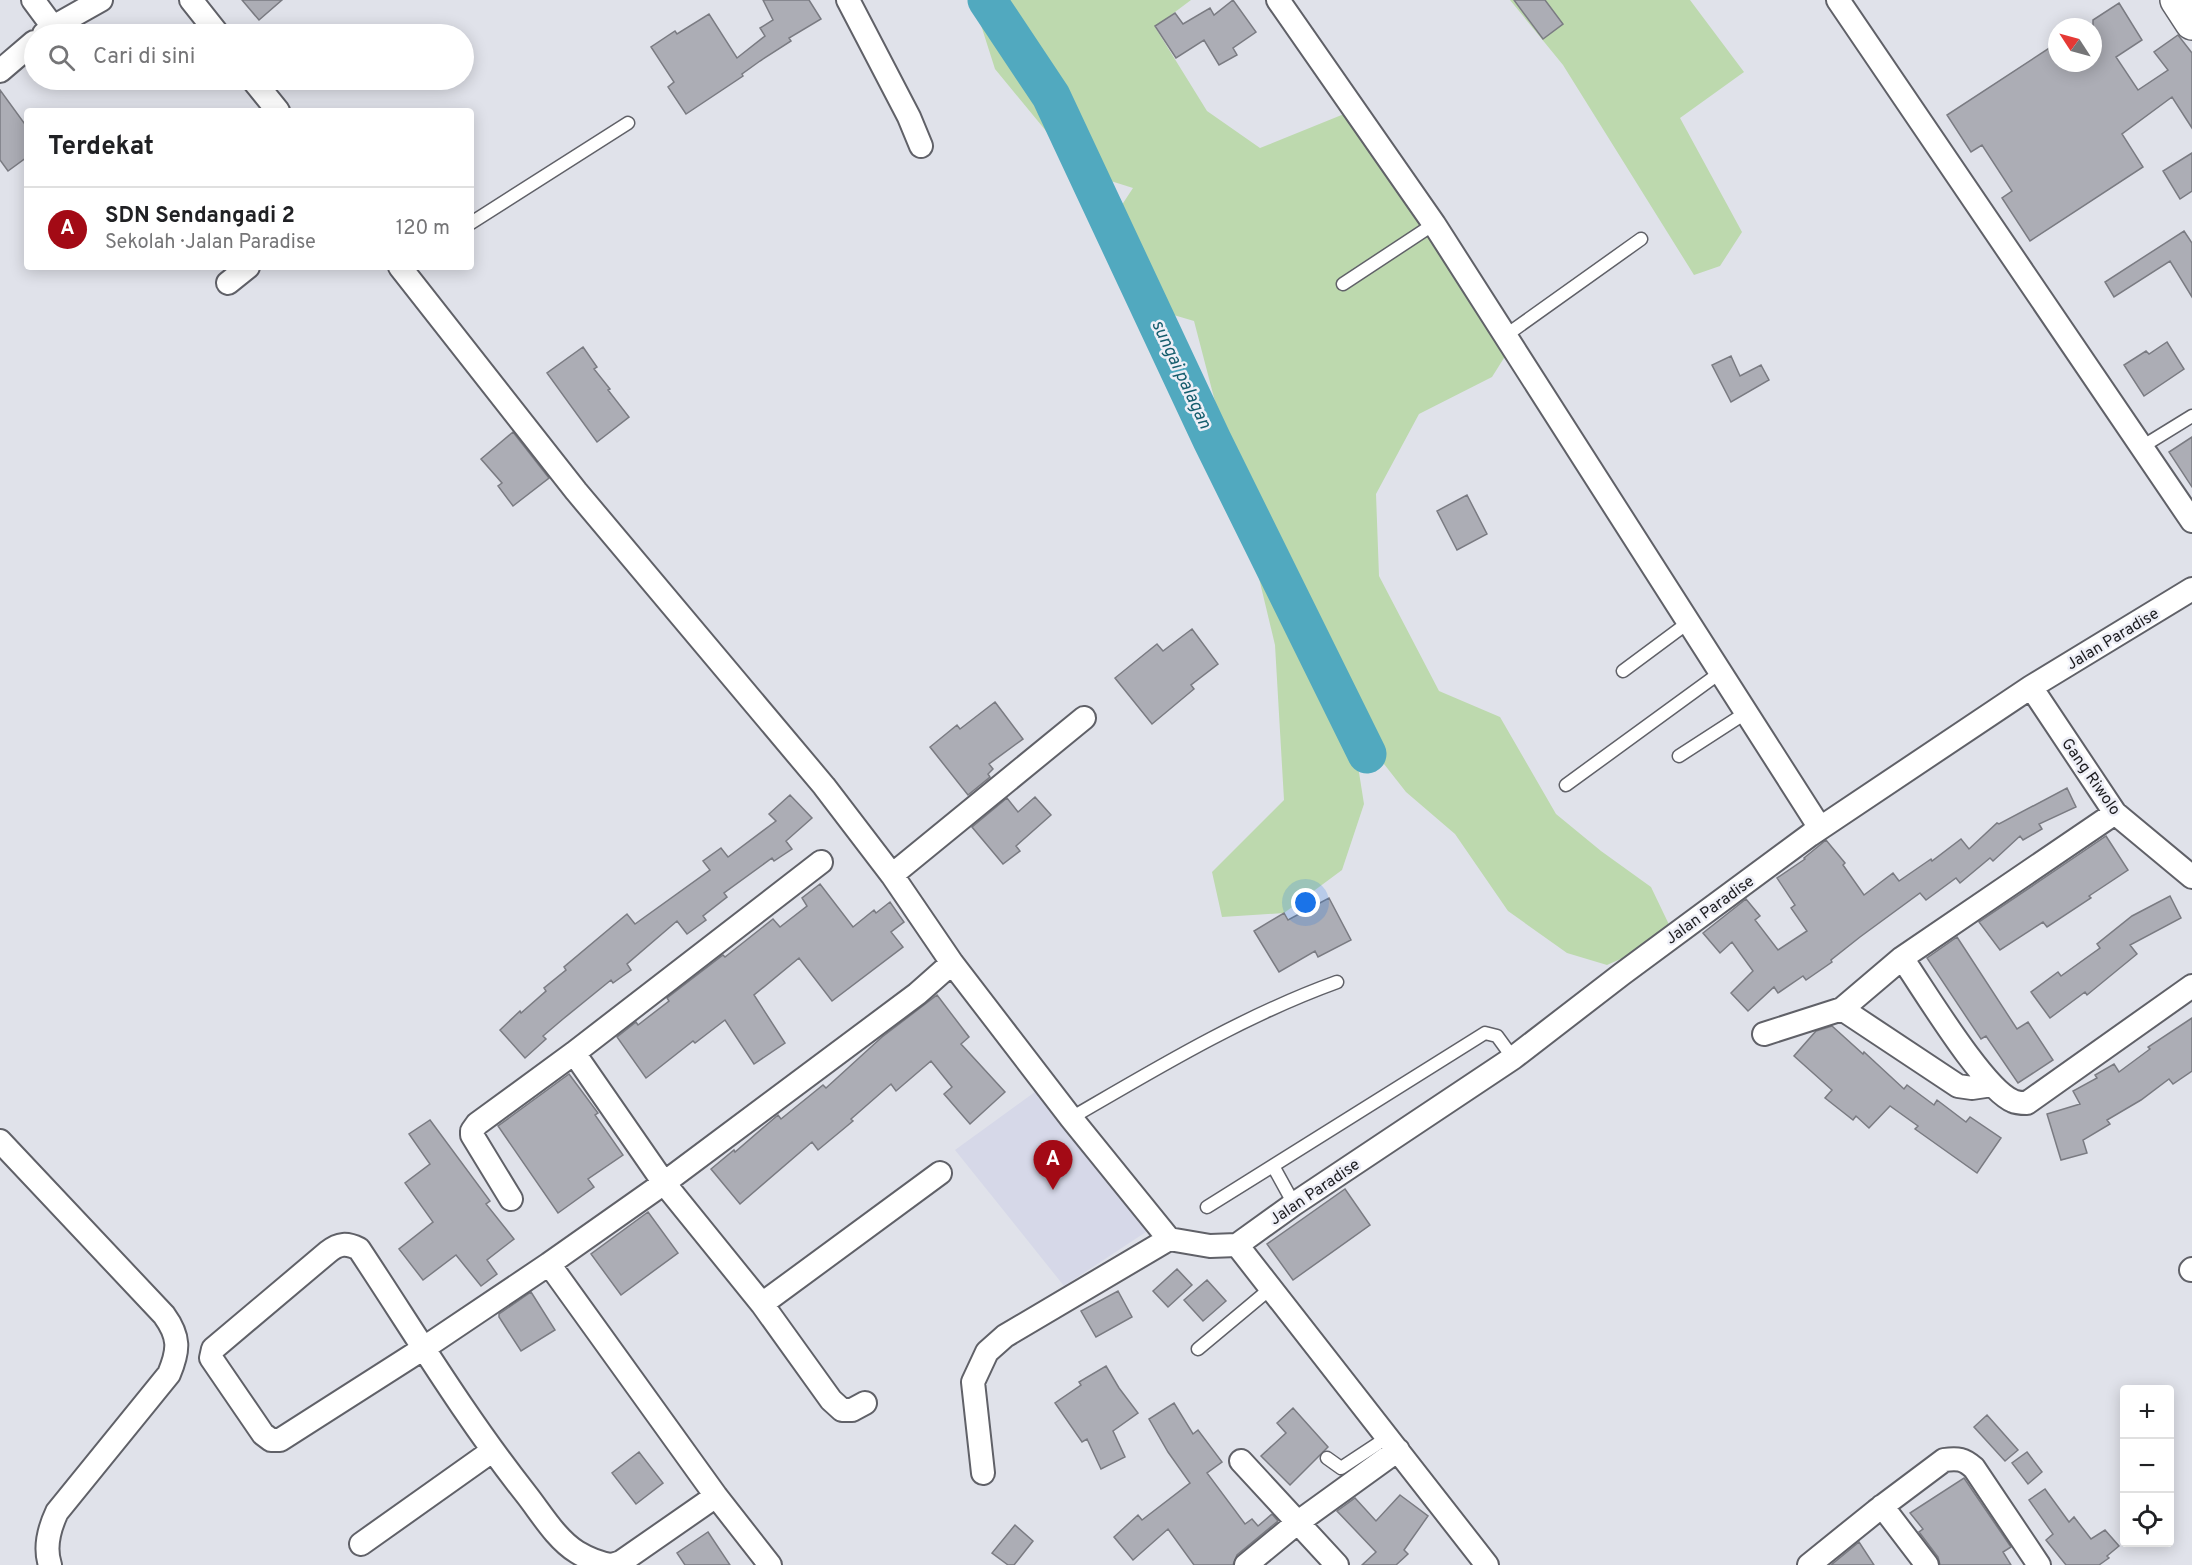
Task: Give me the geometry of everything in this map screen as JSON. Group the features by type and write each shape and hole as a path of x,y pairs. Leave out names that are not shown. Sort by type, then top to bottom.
{"main road":[{"path":"2177,0 2192,23"}],"street":[{"path":"33,0 45,24"},
{"path":"60,24 101,0"},
{"path":"191,0 210,24"},
{"path":"848,0 909,117 921,146"},
{"path":"1278,0 1434,224 1820,828"},
{"path":"1838,0 2192,522"},
{"path":"0,71 24,51"},
{"path":"261,90 276,108"},
{"path":"228,283 244,270"},
{"path":"402,270 576,491 824,786 892,875 952,963 1071,1118 1169,1239"},
{"name":"Jalan Paradise","path":"1237,1245 1294,1204 1513,1058 1630,967 1820,828 2031,687 2192,589"},
{"name":"Gang Riwolo","path":"2031,687 2115,813 2192,877"},
{"path":"892,875 1084,718"},
{"path":"1764,1034 1842,1009 1902,958 2115,813"},
{"path":"511,1199 475,1140 472,1131 477,1124 574,1053 821,862"},
{"path":"1902,958 1967,1053 1992,1085 2013,1101 2027,1103 2192,986"},
{"path":"716,1496 621,1562 611,1565 600,1563 576,1551 558,1534 492,1451 424,1348 359,1250 349,1244 337,1245 213,1348 211,1358 263,1434 271,1440 280,1440 424,1348 664,1183 917,994 952,963"},
{"path":"1842,1009 1958,1086 1972,1088 1992,1085"},
{"path":"574,1053 664,1183 762,1304 831,1400 842,1410 852,1410 864,1403"},
{"path":"0,1141 164,1315 174,1329 177,1344 176,1358 169,1374 57,1512 50,1528 48,1545 50,1565"},
{"path":"762,1304 940,1173"},
{"path":"983,1473 973,1382 987,1352 1005,1336 1169,1239 1210,1246 1237,1245 1393,1444 1477,1561"},
{"path":"549,1264 716,1496 770,1565"},
{"path":"1246,1565 1393,1444"},
{"path":"361,1544 492,1451"},
{"path":"1809,1565 1944,1460 1956,1458 1966,1461 1974,1468 2039,1565"},
{"path":"1241,1461 1337,1565"},
{"path":"1882,1506 1927,1565"}],"lane":[{"path":"474,220 628,123"},
{"path":"1343,284 1434,224"},
{"path":"1505,336 1641,239"},
{"path":"2140,448 2192,416"},
{"path":"1623,671 1689,622"},
{"path":"1566,785 1721,672"},
{"path":"1679,756 1747,712"},
{"path":"1071,1118 1209,1040 1272,1008 1337,982"},
{"path":"1207,1207 1485,1033 1497,1036 1513,1058"},
{"path":"1273,1166 1294,1204"},
{"path":"1198,1349 1271,1288"},
{"path":"1327,1458 1341,1468 1393,1444"}],"shaded area":[{"path":"1039,1089 1149,1230 1064,1286 955,1150"}],"green space":[{"path":"973,0 1191,0 1155,27 1207,111 1260,148 1349,112 1509,350 1492,377 1419,414 1376,494 1379,576 1439,691 1500,717 1556,814 1601,851 1651,887 1674,935 1607,965 1567,953 1508,911 1455,834 1406,792 1351,722 1364,804 1342,870 1284,913 1222,917 1212,872 1284,800 1275,645 1194,321 1150,308 1104,232 1133,188 1079,171 995,69"},
{"path":"1510,0 1690,0 1744,72 1680,118 1742,232 1720,266 1694,275 1563,65"}],"building":[{"path":"242,0 282,0 259,20"},
{"path":"763,0 809,0 821,19 789,38 791,41 686,114 668,87 674,82 651,47 675,31 677,34 709,14 737,58 765,36 760,28 773,20"},
{"path":"1233,0 1256,32 1233,48 1237,55 1219,65 1204,40 1176,58 1155,26 1175,13 1183,24 1210,8 1214,15"},
{"path":"1514,0 1545,0 1563,24 1543,39"},
{"path":"2119,3 2142,40 2116,57 2138,90 2168,70 2154,52 2178,35 2192,53 2192,128 2172,97 2122,134 2143,167 2030,241 2002,198 2012,191 1982,145 1971,152 1947,115 2048,49 2048,72 2102,72 2102,18 2096,18"},
{"path":"0,90 24,123 24,159 8,171 0,160"},
{"path":"2192,153 2192,191 2180,199 2163,171"},
{"path":"2184,231 2192,243 2192,297 2170,261 2114,297 2105,282"},
{"path":"2167,342 2184,369 2144,396 2124,365 2146,351 2149,354"},
{"path":"583,347 597,367 594,369 629,417 597,442 547,373"},
{"path":"1731,356 1740,376 1761,365 1769,380 1731,402 1712,365"},
{"path":"513,432 549,478 513,506 498,486 502,483 481,459"},
{"path":"2192,437 2192,487 2169,452"},
{"path":"1467,495 1487,534 1457,550 1437,511"},
{"path":"1192,629 1218,664 1191,685 1194,689 1152,724 1115,678 1157,644 1163,651"},
{"path":"995,702 1023,739 989,764 993,769 988,774 990,777 968,795 930,747 957,725 960,729"},
{"path":"2067,788 2076,807 2039,824 2042,829 2023,840 2020,836 1993,861 1990,858 1960,883 1956,878 1926,900 1920,893 1806,980 1803,976 1778,993 1774,987 1748,1011 1731,993 1753,971 1732,942 1720,953 1703,933 1746,899 1760,916 1755,920 1778,950 1807,931 1791,908 1795,905 1777,878 1805,859 1826,840 1845,863 1843,865 1864,895 1893,873 1899,881 1931,859 1932,861 1961,839 1969,849 1997,823"},
{"path":"790,795 812,818 786,841 792,849 774,861 772,858 724,893 727,897 703,916 706,920 687,934 677,921 627,964 631,970 613,983 611,980 563,1019 543,1036 546,1039 525,1058 500,1030 546,991 544,988 566,970 564,967 627,914 635,924 710,870 703,861 721,848 728,857 776,821 769,814"},
{"path":"1035,797 1051,815 1016,846 1020,851 1003,864 972,827 1007,798 1018,812"},
{"path":"2106,836 2128,870 2047,927 2043,922 2000,950 1979,922"},
{"path":"820,884 853,927 874,910 876,913 890,902 904,922 891,932 903,947 832,1001 799,958 754,995 785,1043 754,1064 725,1020 695,1043 693,1041 646,1078 617,1037 636,1022 638,1025 669,1001 667,998 773,919 780,927 807,906 802,898"},
{"path":"2170,896 2181,918 2130,945 2137,954 2087,995 2085,992 2050,1018 2031,992 2058,972 2061,976 2100,948 2097,944 2132,916"},
{"path":"1329,898 1351,940 1318,957 1315,951 1279,972 1254,931 1284,913 1288,920"},
{"path":"1957,937 2017,1029 2028,1022 2053,1060 2018,1083 1986,1036 1981,1039 1927,958"},
{"path":"937,995 969,1037 961,1044 1005,1092 970,1124 944,1094 952,1087 931,1061 896,1091 891,1084 851,1119 853,1121 818,1150 812,1142 740,1204 711,1169 734,1150 735,1152 778,1115 781,1119 823,1085 826,1088 882,1037"},
{"path":"2192,1018 2192,1071 2173,1084 2169,1079 2141,1100 2107,1120 2110,1124 2083,1140 2087,1153 2061,1160 2047,1114 2080,1104 2073,1091 2097,1078 2095,1075 2114,1064 2119,1072 2150,1049 2148,1047"},
{"path":"1832,1026 1904,1089 1907,1085 1934,1105 1937,1100 1966,1122 1970,1117 2001,1138 1977,1173 1915,1129 1918,1126 1890,1106 1869,1128 1856,1116 1853,1120 1825,1098 1832,1090 1794,1056 1816,1031"},
{"path":"569,1074 598,1113 595,1115 623,1155 588,1179 594,1187 558,1213 498,1126"},
{"path":"430,1120 490,1201 486,1204 514,1239 487,1260 497,1274 481,1286 456,1255 423,1280 399,1249 433,1222 405,1183 430,1164 409,1134"},
{"path":"1345,1189 1370,1225 1293,1280 1267,1244"},
{"path":"648,1212 678,1253 621,1295 591,1254"},
{"path":"1177,1269 1192,1285 1168,1307 1153,1291"},
{"path":"1207,1280 1226,1301 1203,1321 1184,1300"},
{"path":"1118,1291 1132,1317 1096,1337 1081,1311"},
{"path":"531,1292 555,1330 521,1351 499,1314"},
{"path":"1106,1366 1138,1413 1113,1431 1125,1457 1101,1469 1087,1439 1082,1442 1055,1403 1081,1385 1079,1382"},
{"path":"1174,1403 1193,1434 1198,1430 1222,1462 1207,1473 1245,1524 1252,1519 1258,1526 1272,1514 1278,1521 1237,1555 1233,1565 1194,1565 1168,1529 1133,1560 1114,1537 1138,1515 1142,1520 1190,1483 1168,1452 1149,1419"},
{"path":"1293,1408 1328,1447 1290,1485 1261,1456 1286,1433 1277,1423"},
{"path":"1987,1415 2018,1450 2005,1461 1974,1427"},
{"path":"639,1452 663,1483 636,1504 612,1473"},
{"path":"2027,1452 2042,1472 2028,1484 2012,1463"},
{"path":"1964,1478 2011,1547 2003,1552 2011,1565 1940,1565 1938,1557 1919,1532 1923,1529 1910,1513"},
{"path":"2045,1489 2069,1522 2074,1517 2091,1539 2105,1530 2119,1546 2107,1556 2109,1558 2099,1565 2066,1565 2046,1540 2053,1534 2029,1500"},
{"path":"1400,1495 1428,1516 1404,1550 1408,1554 1396,1565 1362,1565 1376,1552 1337,1511 1355,1498 1376,1521"},
{"path":"1015,1525 1033,1541 1014,1565 1008,1565 992,1553"},
{"path":"708,1532 730,1565 685,1565 677,1553"},
{"path":"1859,1542 1874,1565 1831,1565"}],"waterway":[{"name":"sungai palagan","path":"987,0 1051,96 1212,440 1367,754"}],"place":[{"name":"SDN Sendangadi 2","path":"1053,1190"}]}
